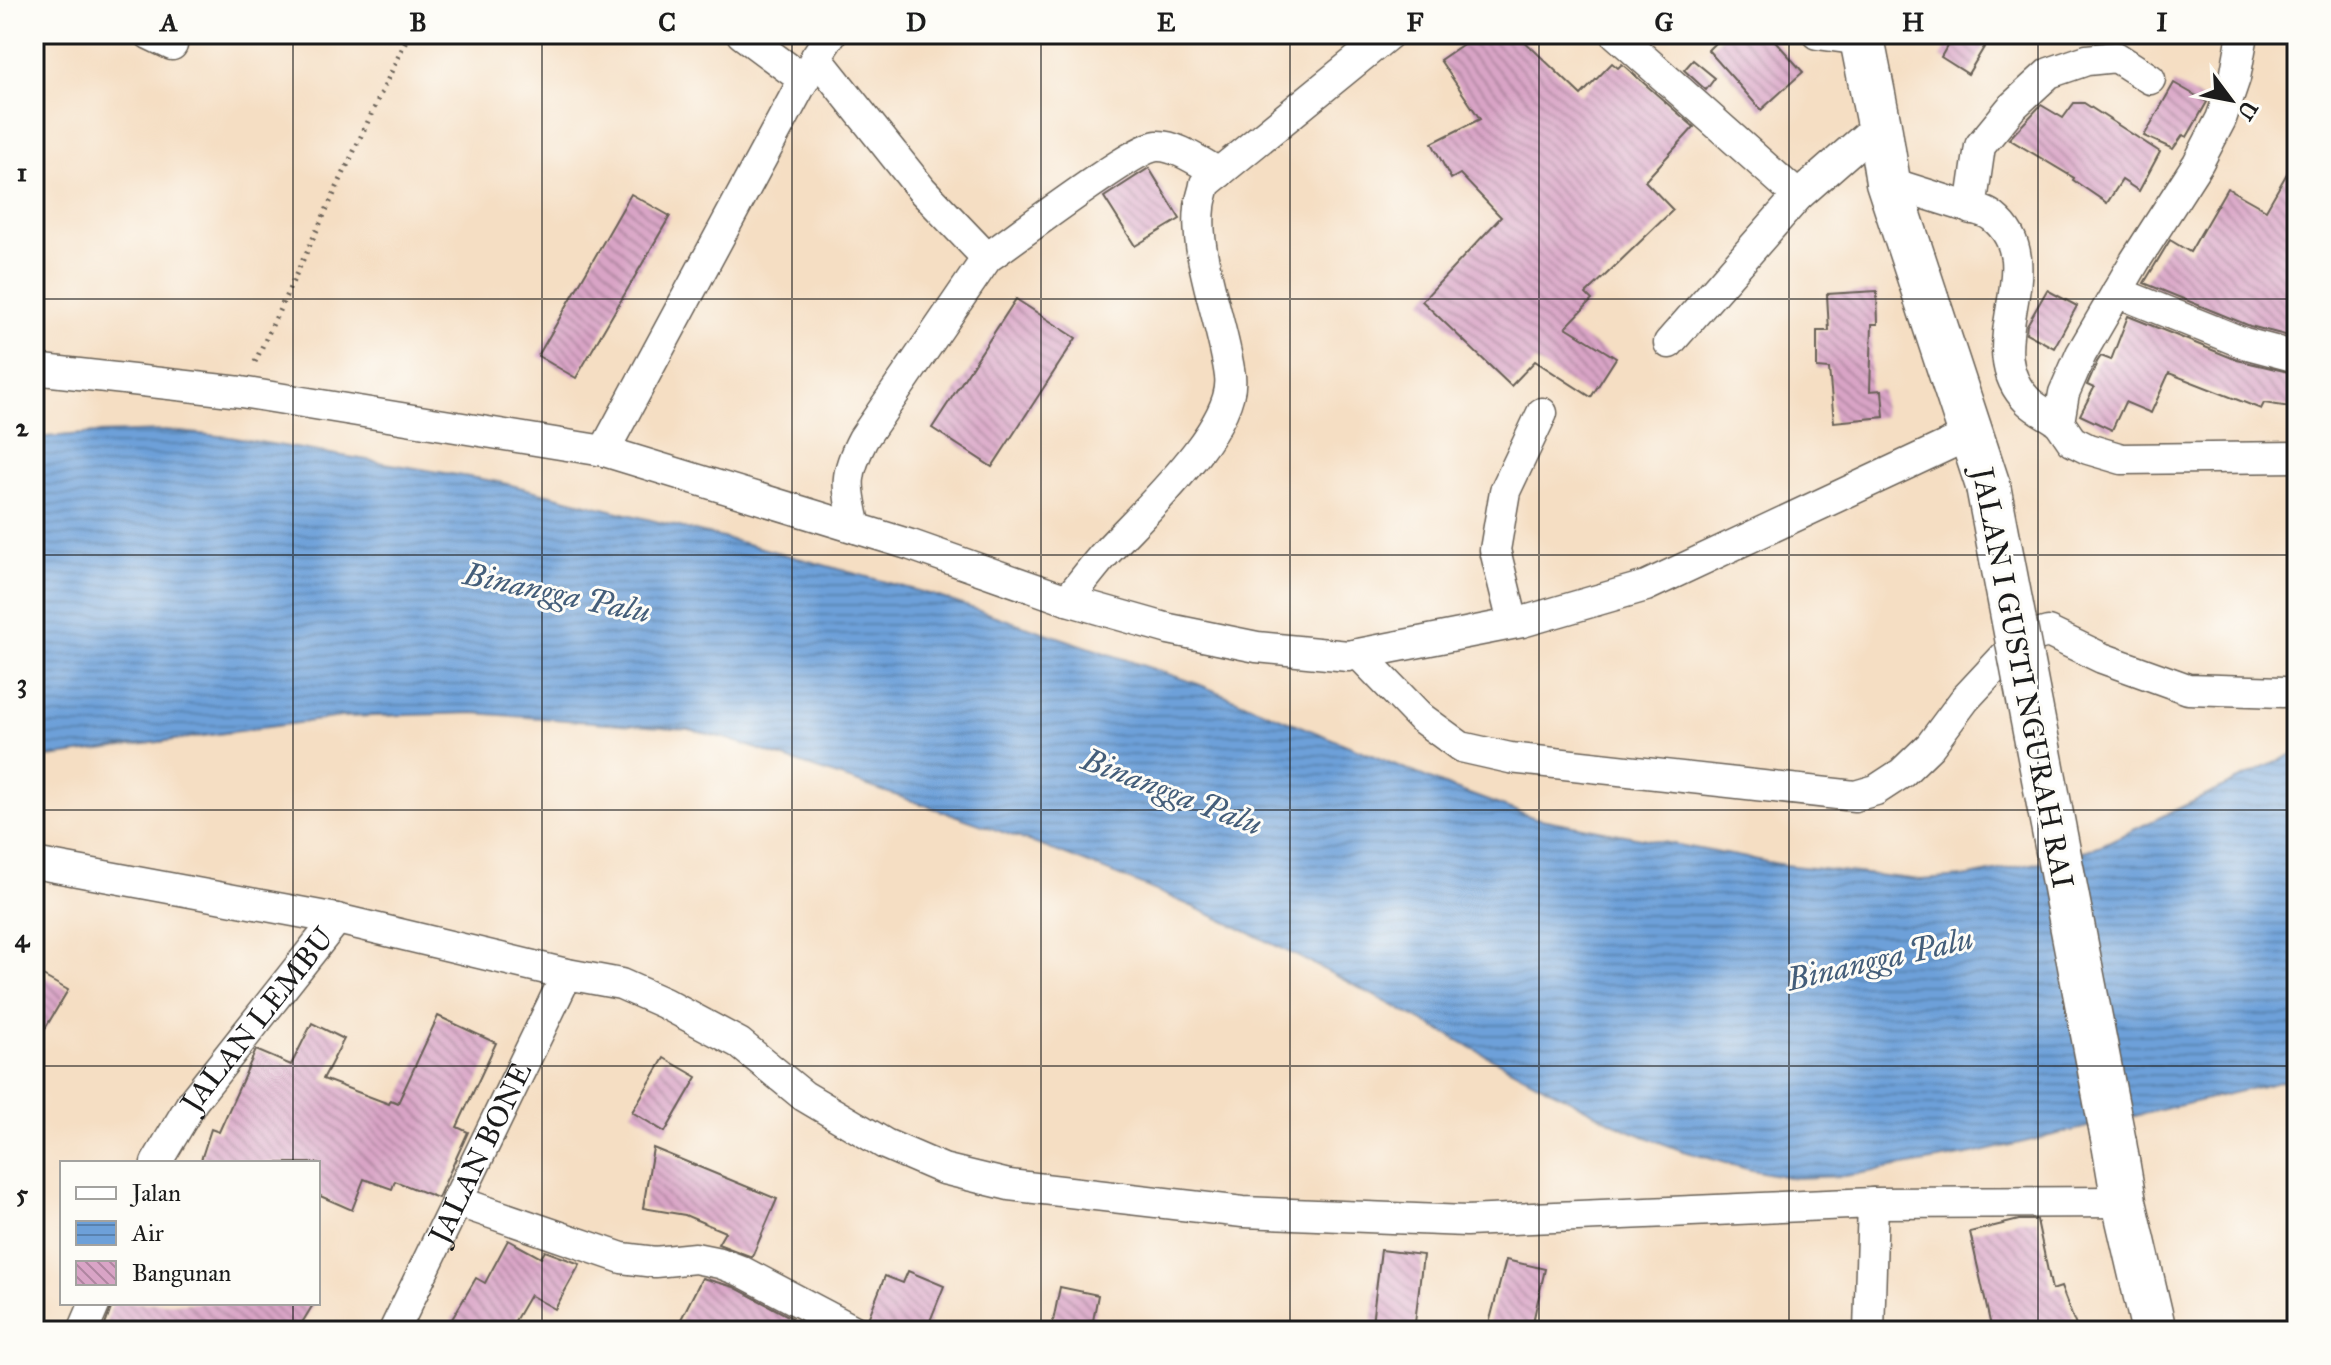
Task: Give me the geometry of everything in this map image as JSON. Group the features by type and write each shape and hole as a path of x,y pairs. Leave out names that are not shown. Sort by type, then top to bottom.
{"main road":[{"name":"JALAN I GUSTI NGURAH RAI","path":"1861,37 1888,182 1988,486 2124,1202 2154,1331"}],"street":[{"path":"742,34 817,57 922,190 987,258"},
{"path":"1067,600 1181,471 1216,426 1228,399 1230,377 1202,248 1199,209 1205,184 1389,34"},
{"path":"1616,34 1798,196"},
{"path":"1817,34 1861,37"},
{"path":"2059,422 2068,381 2117,292 2168,213 2221,119 2235,78 2243,34"},
{"path":"604,451 817,57"},
{"path":"1971,209 1980,146 2012,107 2049,73 2087,60 2116,57 2150,79"},
{"path":"1669,343 1798,196 1879,125"},
{"path":"856,528 849,497 849,464 987,258 1149,147 1161,146 1219,173"},
{"path":"1888,182 1991,214 2008,231 2016,247 2019,267 2009,315 2009,367 2028,401 2059,422 2072,441 2122,459 2297,457"},
{"path":"2117,292 2244,343 2297,357"},
{"path":"34,369 241,392 604,451 856,528 1067,600 1217,640 1284,651 1348,656 1513,623 1646,586 1971,434"},
{"path":"1513,623 1495,550 1505,491 1542,413"},
{"path":"1359,654 1420,717 1461,747 1510,758 1855,796 1876,790 1902,773 1930,746 1965,699 2020,640 2048,632 2102,658 2188,689 2283,692"},
{"path":"34,863 337,919 621,984 739,1043 804,1096 885,1144 943,1169 1009,1185 1243,1212 1466,1221 1873,1203 2124,1202"},
{"name":"JALAN LEMBU","path":"157,1161 193,1101 337,919"},
{"name":"JALAN BONE","path":"394,1331 567,974"},
{"path":"456,1201 622,1258 655,1262 695,1258 720,1263 855,1331"},
{"path":"1869,1331 1873,1203"},
{"path":"83,1331 94,1305"}],"path":[{"path":"241,392 409,34"}],"water":[{"name":"Binangga Palu","path":"170,431 229,437 499,482 747,544 933,595 1198,684 1447,786 1535,818 1784,865 1921,880 1964,877 2068,857 2104,844 2297,752 2297,1078 1973,1154 1845,1176 1793,1178 1683,1151 1628,1130 1315,965 1209,914 1092,865 972,821 731,740 688,729 474,713 341,717 34,759 34,438"}],"building":[{"path":"1478,34 1517,34 1581,95 1612,63 1618,68 1622,64 1694,127 1645,181 1673,210 1586,294 1592,300 1566,327 1616,358 1591,397 1535,361 1511,386 1422,301 1501,217 1460,174 1451,179 1432,143 1480,119 1440,60"},
{"path":"1724,34 1769,34 1803,72 1761,110 1708,50"},
{"path":"1954,34 1992,34 1968,74 1941,57"},
{"path":"1693,60 1715,78 1706,90 1684,70"},
{"path":"2174,83 2207,102 2187,137 2183,135 2173,149 2144,136"},
{"path":"2074,103 2084,103 2160,152 2139,191 2122,180 2107,203 2074,178 2009,139 2041,105 2063,118"},
{"path":"2297,156 2297,338 2250,326 2144,283 2170,240 2190,252 2227,188 2266,210"},
{"path":"1149,168 1180,219 1135,246 1104,197"},
{"path":"631,194 670,216 576,378 538,356"},
{"path":"2047,290 2077,306 2054,348 2026,333 2027,325"},
{"path":"1877,291 1878,324 1872,324 1870,391 1882,390 1884,417 1834,422 1829,369 1817,368 1817,331 1829,331 1827,294"},
{"path":"1016,299 1076,338 992,467 932,428"},
{"path":"2128,316 2237,360 2297,374 2297,408 2264,403 2261,409 2169,373 2151,413 2125,402 2112,430 2080,415 2094,388 2087,385 2097,362 2101,356 2111,360"},
{"path":"34,971 68,990 34,1047"},
{"path":"438,1016 496,1043 457,1127 468,1132 438,1198 395,1181 392,1189 364,1179 352,1210 320,1196 320,1161 201,1161 211,1129 219,1132 256,1050 291,1065 312,1023 344,1039 323,1079 389,1104 391,1100 398,1103"},
{"path":"664,1058 697,1077 665,1132 632,1112"},
{"path":"653,1148 777,1199 752,1257 718,1244 725,1232 685,1215 643,1208"},
{"path":"2019,1220 2037,1220 2052,1290 2061,1287 2078,1331 1992,1331 1970,1232"},
{"path":"508,1240 541,1258 545,1251 580,1264 555,1309 530,1295 509,1331 445,1331 476,1278 485,1283"},
{"path":"1381,1250 1423,1255 1414,1331 1371,1331"},
{"path":"1506,1260 1545,1269 1531,1331 1487,1331"},
{"path":"908,1271 944,1286 926,1331 873,1331 868,1319 885,1276 903,1283"},
{"path":"702,1278 734,1287 792,1318 786,1331 675,1331"},
{"path":"1060,1287 1098,1295 1091,1331 1051,1331"},
{"path":"112,1305 313,1305 297,1331 103,1331"}]}
